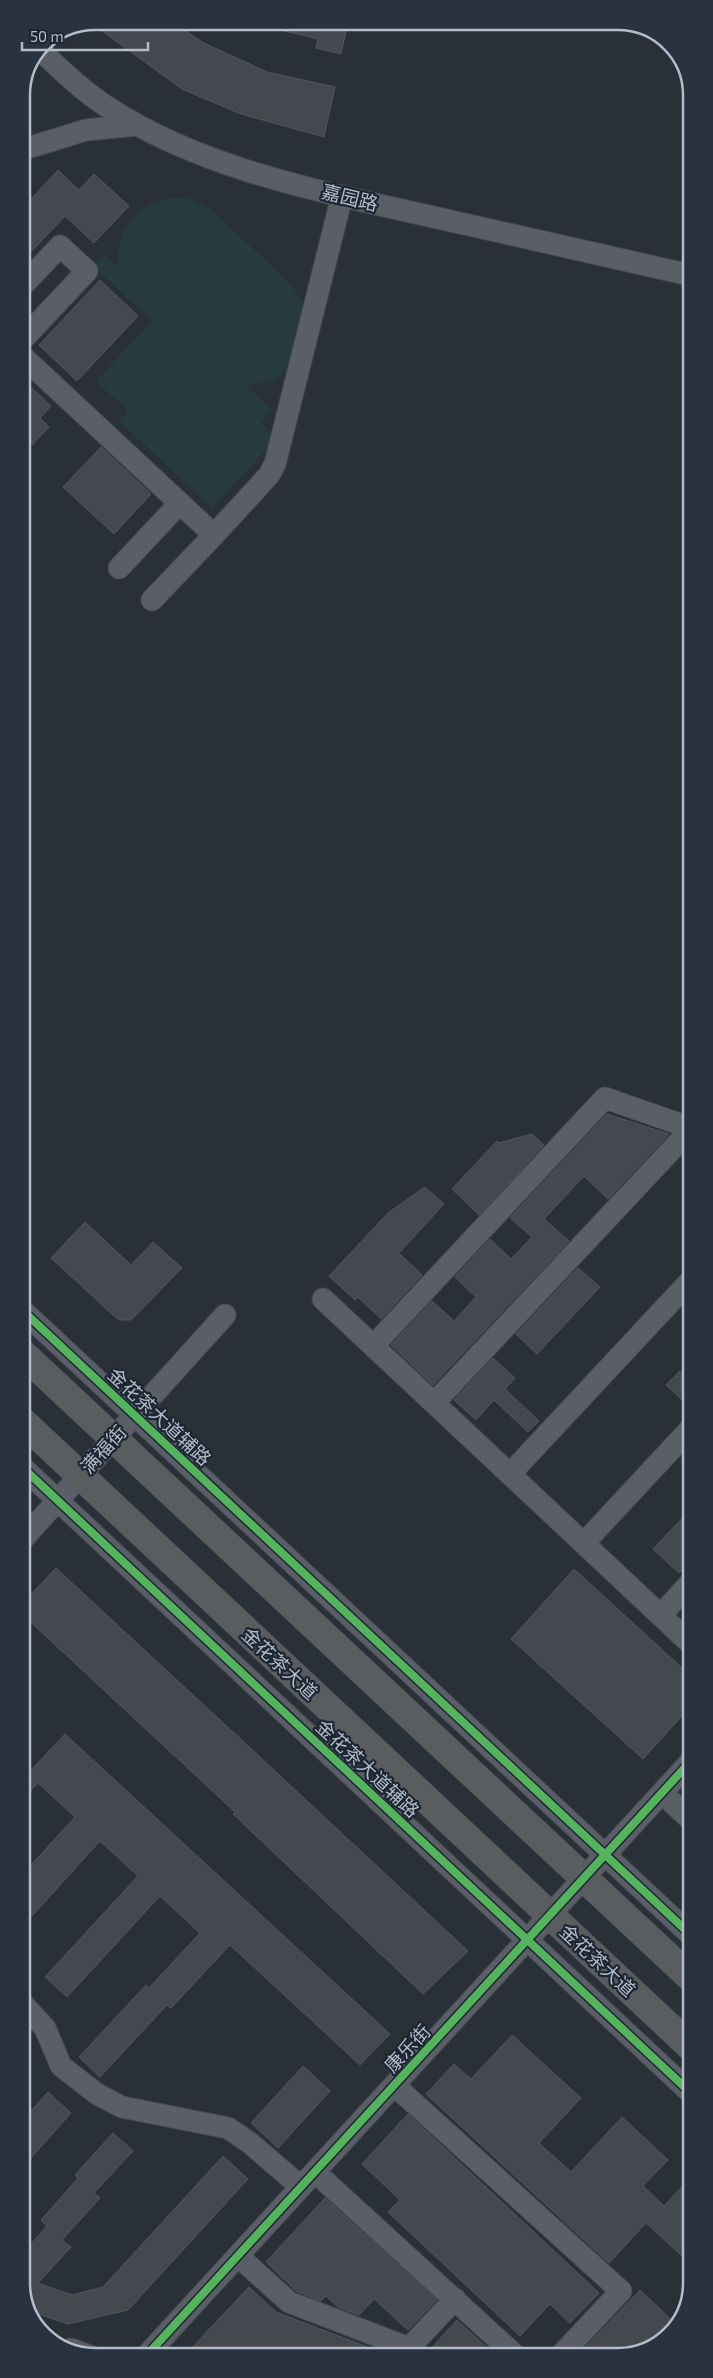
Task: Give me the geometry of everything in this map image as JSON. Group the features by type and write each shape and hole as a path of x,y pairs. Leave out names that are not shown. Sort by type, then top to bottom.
{"highway":[{"path":"30,1360 683,1972"},
{"name":"金花茶大道","path":"30,1428 683,2040"}],"street":[{"name":"嘉园路","path":"45,54 80,86 136,125 186,149 223,163 342,196 683,273"},
{"path":"30,147 86,130 136,125"},
{"path":"152,600 269,475 275,464 342,196"},
{"path":"30,275 60,246 87,271 30,331"},
{"path":"30,363 214,534"},
{"path":"119,568 180,503"},
{"path":"373,1346 605,1098 683,1126"},
{"path":"434,1403 683,1138"},
{"path":"510,1474 683,1289"},
{"path":"323,1299 683,1636"},
{"name":"满福街","path":"30,1531 225,1315"},
{"name":"金花茶大道辅路","path":"30,1317 683,1928"},
{"path":"584,1543 683,1437"},
{"name":"金花茶大道辅路","path":"30,1474 683,2086"},
{"path":"661,1615 683,1591"},
{"name":"康乐街","path":"153,2348 683,1770"},
{"path":"662,1793 683,1813"},
{"path":"30,2012 45,2028 61,2066 97,2094 122,2107 228,2128 308,2180 454,2299 507,2348"},
{"path":"394,2086 621,2291 568,2348"},
{"path":"238,2256 289,2302 409,2348 454,2299"}],"green space":[{"path":"188,198 209,207 288,282 303,301 306,312 294,365 277,378 266,382 245,385 272,410 261,423 277,438 212,508 119,421 128,411 96,381 152,321 93,266 105,254 118,266 120,240 132,218 140,210 151,204 163,199"}],"building":[{"path":"101,30 184,30 204,43 267,72 335,87 324,137 241,114 182,89"},
{"path":"280,30 346,30 341,54 316,48 318,39"},
{"path":"58,170 79,190 94,174 129,206 94,243 65,216 30,253 30,200"},
{"path":"100,280 138,316 77,381 39,345"},
{"path":"30,386 51,406 40,418 49,427 32,445 30,443"},
{"path":"101,447 151,494 114,534 63,487"},
{"path":"607,1114 669,1134 608,1199 584,1176 544,1219 569,1241 433,1385 391,1345 432,1301 454,1321 476,1297 455,1277 490,1239 511,1259 532,1237 510,1218"},
{"path":"532,1134 544,1145 479,1215 452,1189 497,1141 499,1143"},
{"path":"425,1187 444,1204 399,1253 422,1275 381,1319 358,1297 355,1300 329,1276 388,1213"},
{"path":"85,1222 131,1265 153,1242 182,1268 131,1320 120,1320 114,1316 51,1258"},
{"path":"578,1268 600,1287 537,1354 516,1334"},
{"path":"493,1358 515,1378 505,1389 539,1421 528,1432 494,1400 476,1420 454,1400"},
{"path":"680,1371 683,1374 683,1401 666,1385"},
{"path":"683,1517 683,1569 679,1573 653,1549"},
{"path":"56,1568 468,1951 423,1994 233,1814 235,1812 30,1621 30,1596"},
{"path":"574,1569 683,1669 683,1715 643,1759 511,1639"},
{"path":"65,1734 390,2034 360,2065 230,1945 171,2008 167,2005 100,2077 79,2057 146,1985 149,1988 200,1933 160,1896 67,1997 45,1977 138,1876 100,1841 30,1918 30,1866 75,1817 38,1783 30,1791 30,1771"},
{"path":"512,2035 581,2098 539,2143 571,2172 622,2117 668,2160 643,2186 664,2206 683,2186 683,2257 646,2223 609,2263 426,2094 454,2064 471,2079"},
{"path":"303,2066 330,2091 278,2148 251,2123"},
{"path":"48,2092 71,2113 30,2159 30,2112"},
{"path":"408,2114 599,2293 570,2323 550,2304 520,2336 388,2212 400,2200 362,2164"},
{"path":"113,2133 133,2151 94,2193 100,2198 62,2240 71,2247 38,2283 72,2295 103,2287 223,2156 248,2179 128,2310 68,2324 38,2314 33,2304 30,2283 30,2245 47,2226 41,2220 78,2178 75,2175"},
{"path":"325,2198 437,2300 408,2330 374,2299 359,2315 338,2307 326,2296 321,2301 296,2291 266,2262"},
{"path":"249,2287 276,2312 370,2348 192,2348"},
{"path":"640,2290 671,2320 664,2329 643,2343 630,2347 585,2348"},
{"path":"457,2320 487,2348 431,2348"}],"cycle path":[{"path":"30,1317 683,1928"},
{"path":"30,1474 683,2086"},
{"path":"153,2348 683,1770"}]}
